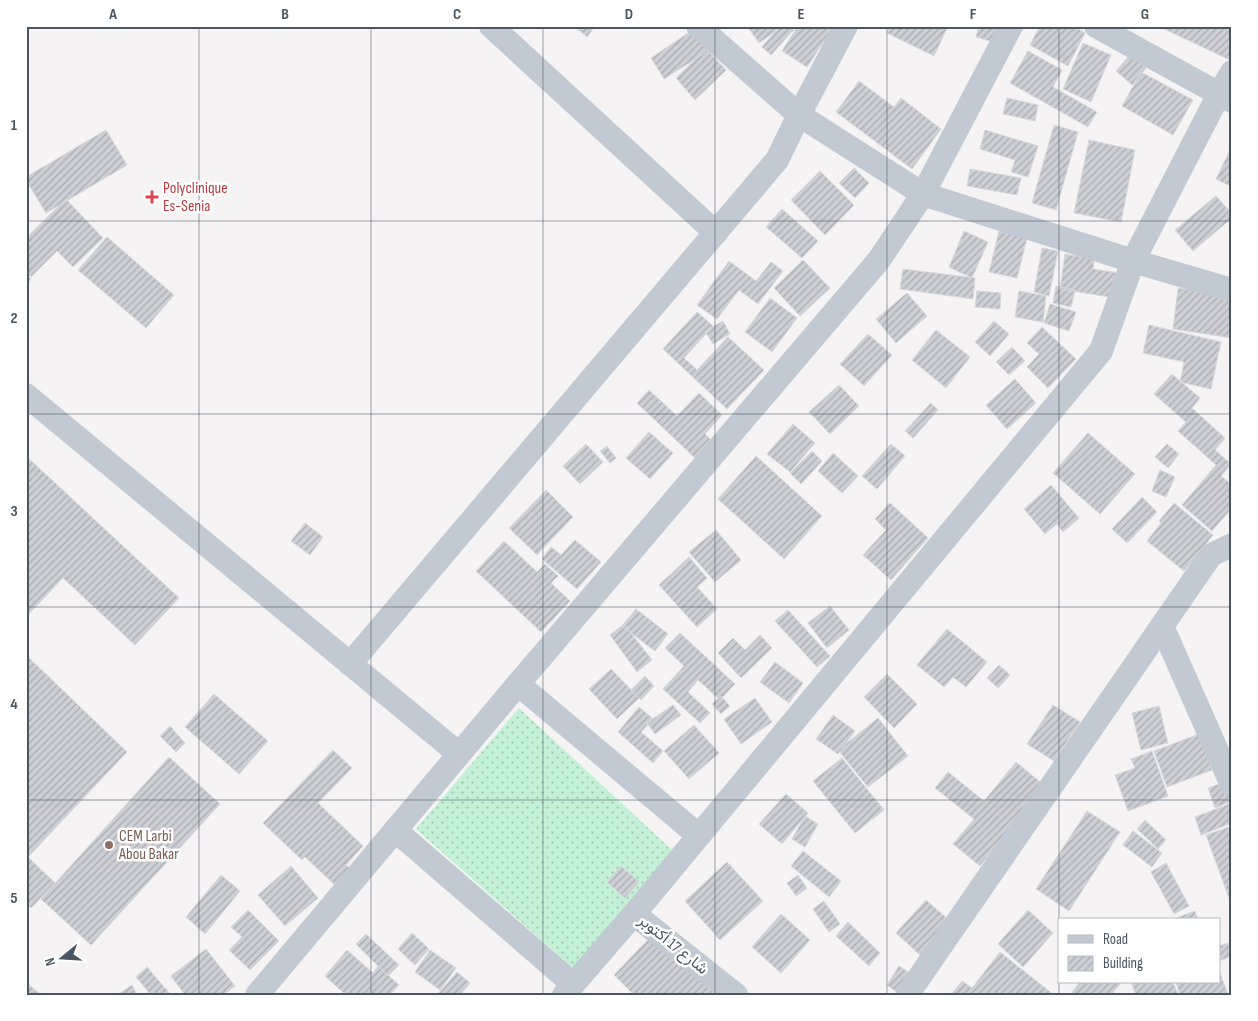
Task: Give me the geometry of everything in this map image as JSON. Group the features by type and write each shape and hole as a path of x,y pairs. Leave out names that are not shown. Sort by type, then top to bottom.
{"street":[{"path":"492,26 716,233"},
{"path":"698,26 799,115 923,194 1232,290"},
{"path":"350,664 777,160 846,26"},
{"path":"257,995 458,754 879,260 923,194 1010,26"},
{"path":"1096,26 1225,97"},
{"path":"395,830 569,989 634,914 1101,351 1133,260 1225,97 1232,72"},
{"path":"26,395 458,754"},
{"path":"907,995 1211,555 1232,545"},
{"path":"1162,626 1232,785"},
{"path":"518,684 698,835"},
{"name":"شارع 17 أكتوبر","path":"634,914 736,995"}],"green space":[{"path":"519,708 672,850 573,968 416,829"}],"building":[{"path":"574,26 595,26 587,37"},
{"path":"747,26 779,26 780,28 759,43"},
{"path":"780,26 797,26 771,55 762,47"},
{"path":"798,26 827,26 832,29 807,67 782,51"},
{"path":"890,26 948,26 934,56 887,33"},
{"path":"979,26 997,26 993,42 976,37"},
{"path":"1040,26 1073,26 1085,33 1068,66 1030,45"},
{"path":"1158,26 1232,26 1232,61"},
{"path":"694,29 708,51 664,79 651,58"},
{"path":"1083,43 1111,55 1091,102 1063,89"},
{"path":"706,49 726,70 695,100 676,78"},
{"path":"1028,51 1062,70 1053,87 1097,112 1088,127 1010,83"},
{"path":"1131,54 1146,68 1132,85 1116,71"},
{"path":"1141,72 1193,100 1173,135 1122,106"},
{"path":"859,81 894,107 901,98 941,129 912,169 836,112"},
{"path":"1007,98 1038,105 1035,121 1003,114"},
{"path":"1054,125 1078,132 1056,210 1032,203"},
{"path":"106,130 127,165 46,213 26,177"},
{"path":"985,130 1038,146 1028,177 1011,172 1015,160 980,149"},
{"path":"1089,140 1135,150 1121,222 1074,213"},
{"path":"1232,146 1232,187 1216,179"},
{"path":"854,168 869,183 855,198 839,183"},
{"path":"970,169 1021,178 1017,195 967,186"},
{"path":"820,171 854,205 825,235 791,200"},
{"path":"1216,196 1232,214 1232,218 1193,251 1175,230"},
{"path":"66,199 103,238 73,267 57,251 31,277 26,272 26,238"},
{"path":"782,209 818,241 802,258 766,227"},
{"path":"964,231 988,242 972,278 949,267"},
{"path":"999,231 1027,238 1017,278 989,272"},
{"path":"107,237 174,295 146,328 78,270"},
{"path":"1042,248 1058,251 1049,296 1034,292"},
{"path":"1065,254 1094,259 1093,269 1126,274 1122,299 1060,289"},
{"path":"803,260 830,288 800,316 774,288"},
{"path":"729,261 756,281 771,262 783,271 758,304 739,290 717,319 697,305"},
{"path":"903,269 975,278 973,299 900,289"},
{"path":"26,275 31,279 26,285"},
{"path":"1056,286 1075,290 1071,307 1053,303"},
{"path":"1178,288 1232,295 1232,338 1173,329"},
{"path":"977,291 1001,293 1000,309 975,307"},
{"path":"1019,291 1046,296 1043,322 1015,317"},
{"path":"907,293 927,316 896,343 876,319"},
{"path":"770,298 797,318 772,352 745,332"},
{"path":"1050,304 1076,312 1069,331 1044,323"},
{"path":"697,312 713,326 684,358 697,370 728,337 764,370 727,409 663,349"},
{"path":"723,321 730,334 713,344 705,331"},
{"path":"994,321 1009,334 990,356 975,342"},
{"path":"1149,325 1221,342 1211,389 1180,382 1184,362 1143,353"},
{"path":"1042,327 1076,359 1048,388 1027,367 1039,354 1027,343"},
{"path":"936,330 970,357 946,388 912,360"},
{"path":"868,334 892,355 864,386 840,364"},
{"path":"1012,347 1025,361 1009,375 996,362"},
{"path":"1172,374 1200,398 1192,408 1225,438 1215,450 1231,464 1221,476 1232,485 1232,508 1212,531 1182,505 1216,465 1178,431 1186,422 1154,394"},
{"path":"1015,379 1036,403 1007,429 986,405"},
{"path":"839,385 859,406 830,434 809,412"},
{"path":"649,390 677,416 699,393 722,415 705,434 714,443 697,460 637,403"},
{"path":"931,403 938,410 913,438 905,431"},
{"path":"793,424 815,443 790,472 767,454"},
{"path":"649,432 673,453 650,479 626,458"},
{"path":"1088,433 1135,474 1100,514 1053,473"},
{"path":"586,444 603,462 580,484 563,466"},
{"path":"891,444 905,456 877,489 862,476"},
{"path":"1167,444 1179,454 1168,468 1155,457"},
{"path":"607,446 616,458 610,463 600,451"},
{"path":"812,451 822,461 801,484 790,473"},
{"path":"833,453 858,476 842,493 818,471"},
{"path":"26,456 179,598 135,645 63,578 26,617"},
{"path":"756,456 822,516 784,559 718,499"},
{"path":"1160,470 1175,477 1166,497 1152,491"},
{"path":"1051,485 1079,518 1063,532 1057,524 1045,534 1024,509"},
{"path":"546,490 573,517 537,555 509,528"},
{"path":"1142,497 1157,512 1127,543 1112,529"},
{"path":"890,503 928,538 891,580 863,555 886,530 875,519"},
{"path":"1174,503 1213,535 1184,571 1147,541 1161,523 1159,521"},
{"path":"305,523 323,537 310,555 291,541"},
{"path":"716,530 741,560 715,582 689,552"},
{"path":"575,540 601,562 577,589 542,559 551,547 561,555"},
{"path":"504,541 537,572 545,564 558,576 551,583 570,601 541,632 476,571"},
{"path":"689,557 707,578 697,587 717,609 697,627 659,585"},
{"path":"830,606 849,630 827,648 808,623"},
{"path":"636,609 668,634 655,651 622,626"},
{"path":"788,610 830,656 817,667 775,621"},
{"path":"624,624 652,660 637,672 610,635"},
{"path":"947,629 987,662 966,687 953,677 944,687 917,665"},
{"path":"680,633 735,684 720,700 698,680 688,692 710,713 700,723 663,689 684,666 665,648"},
{"path":"760,635 772,648 741,678 718,653 733,638 745,650"},
{"path":"26,655 127,752 28,857 55,883 31,908 26,903"},
{"path":"775,662 803,683 789,703 760,682"},
{"path":"999,665 1010,675 998,688 987,678"},
{"path":"611,669 639,698 617,719 589,689"},
{"path":"887,674 917,704 894,728 864,697"},
{"path":"645,676 654,686 641,700 631,690"},
{"path":"214,694 268,741 239,774 185,727"},
{"path":"721,696 730,706 721,714 712,704"},
{"path":"755,698 772,722 741,744 724,719"},
{"path":"673,705 681,715 655,734 647,723"},
{"path":"1053,705 1080,722 1054,761 1027,744"},
{"path":"1159,706 1168,743 1141,750 1132,713"},
{"path":"639,707 653,719 641,732 663,751 653,763 618,732"},
{"path":"833,715 855,731 838,754 816,739"},
{"path":"878,718 908,756 868,787 838,750"},
{"path":"694,725 719,753 689,779 664,751"},
{"path":"170,726 185,743 176,752 160,736"},
{"path":"1199,734 1212,770 1167,787 1154,751"},
{"path":"333,750 352,768 318,803 363,846 346,865 354,872 338,888 305,857 302,860 263,823"},
{"path":"1152,751 1168,796 1128,811 1115,775 1135,768 1131,759"},
{"path":"169,757 220,804 91,945 41,899"},
{"path":"842,758 884,810 855,833 813,781"},
{"path":"1016,762 1045,786 980,866 953,844 974,819 935,788 948,772 984,801"},
{"path":"1230,780 1232,784 1232,801 1215,808 1208,788"},
{"path":"786,794 808,813 782,844 759,824"},
{"path":"1232,803 1232,823 1201,835 1195,817"},
{"path":"1087,811 1120,832 1069,911 1036,889"},
{"path":"805,816 818,824 805,847 792,839"},
{"path":"1145,820 1166,840 1158,849 1137,829"},
{"path":"1232,826 1232,906 1206,835"},
{"path":"1133,831 1162,853 1152,867 1123,845"},
{"path":"803,851 841,881 829,897 791,866"},
{"path":"727,862 763,901 720,940 685,901"},
{"path":"1166,863 1189,906 1174,914 1151,872"},
{"path":"291,866 318,898 285,926 258,895"},
{"path":"621,866 639,882 625,898 607,882"},
{"path":"221,875 240,891 205,934 186,917"},
{"path":"798,875 807,888 796,896 787,883"},
{"path":"926,900 950,921 920,955 896,933"},
{"path":"824,901 840,924 829,932 813,909"},
{"path":"248,910 279,941 250,970 229,950 242,937 231,927"},
{"path":"1028,910 1053,933 1023,967 998,944"},
{"path":"1195,911 1197,918 1176,918"},
{"path":"781,914 810,940 781,973 752,947"},
{"path":"848,922 880,953 869,966 836,936"},
{"path":"662,925 722,995 634,995 614,975"},
{"path":"412,933 429,949 415,965 398,949"},
{"path":"366,934 399,965 388,976 356,944"},
{"path":"1228,943 1232,956 1220,961 1220,946"},
{"path":"206,949 235,986 223,995 185,995 171,976"},
{"path":"347,950 373,973 378,966 399,985 390,995 346,995 325,976"},
{"path":"430,950 456,968 440,990 415,972"},
{"path":"1000,952 1054,995 951,995 962,981 972,988"},
{"path":"899,966 914,976 901,995 887,985"},
{"path":"147,967 171,995 151,995 136,977"},
{"path":"457,972 470,983 460,995 437,995"},
{"path":"1220,973 1228,995 1180,995 1177,984 1220,984"},
{"path":"26,982 41,995 26,995"},
{"path":"1078,984 1120,984 1111,995 1070,995"},
{"path":"1132,984 1174,984 1178,995 1136,995"},
{"path":"132,985 137,995 117,995"}],"place":[{"name":"Polyclinique Es-Senia","path":"152,197"},
{"name":"CEM Larbi Abou Bakar","path":"109,845"}]}
